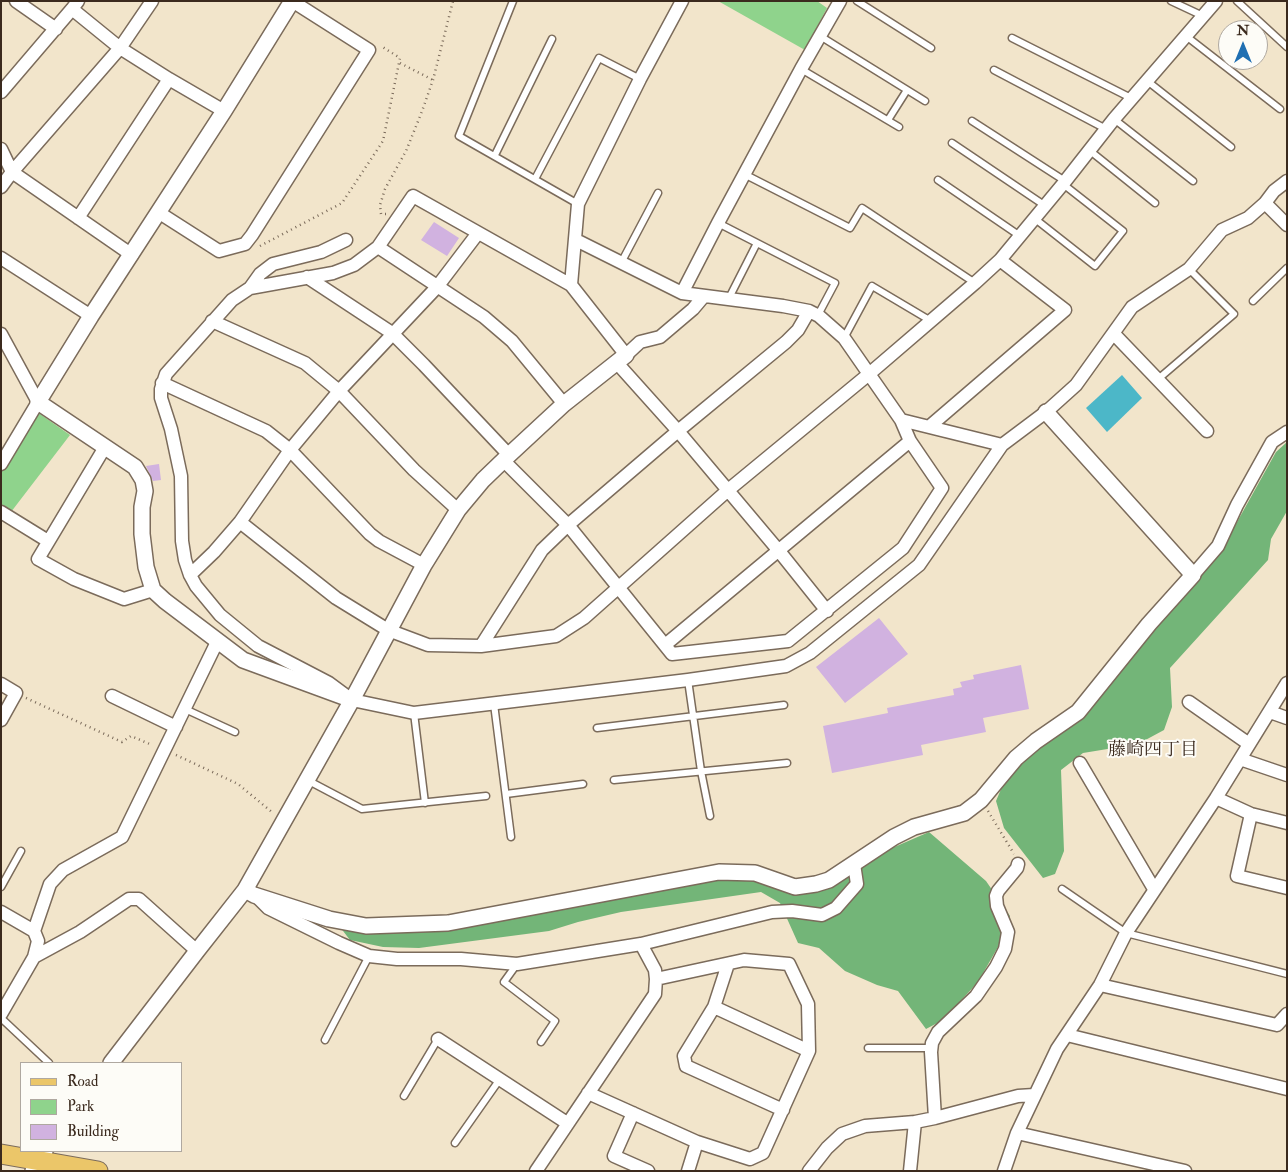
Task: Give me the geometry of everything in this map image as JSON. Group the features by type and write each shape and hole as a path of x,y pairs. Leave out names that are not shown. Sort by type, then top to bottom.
{"main road":[{"path":"1,1154 98,1171"}],"street":[{"path":"16,1 56,29"},
{"path":"1,188 12,172 120,48 152,1"},
{"path":"1,464 91,316 132,255 158,212 224,112 292,1 369,50 245,244 218,252 158,212"},
{"path":"682,294 801,68 840,1"},
{"path":"240,522 336,598 388,630 428,645 481,646 556,636 584,618 727,491 932,320 1000,260 1146,80 1216,1"},
{"path":"571,285 578,204 678,2"},
{"path":"1,92 75,5 120,48 224,112"},
{"path":"1,71 13,79"},
{"path":"78,218 169,79"},
{"path":"1,149 12,172 132,255"},
{"path":"2,338 38,402 135,467 143,480 145,491 142,507 142,534 146,567 153,590 165,601 243,660 352,700 414,714 786,666 810,653 919,565 1002,445 1046,412 1076,385 1132,307 1189,269 1222,230 1248,218 1265,203 1274,191 1287,181"},
{"path":"250,288 333,273 354,265 378,247 413,196 571,285 622,360 727,491 779,551 827,611"},
{"path":"1265,203 1287,225"},
{"path":"190,575 214,552 240,522 290,450 339,390 438,287 478,233"},
{"path":"346,240 321,252 273,264 260,274 250,288 232,300 166,374 162,383 161,398 171,429 181,476 182,541 185,560 196,586 220,615 258,646 328,683 352,700"},
{"path":"307,277 392,333 424,365 568,525 620,587 672,654 788,641 903,548 942,488 910,441 901,420 844,338 813,313 729,298 682,294 576,240"},
{"path":"378,247 484,317 512,341 564,404"},
{"path":"1,258 91,316"},
{"path":"930,426 1065,310 1000,260"},
{"path":"112,1062 197,950 249,892 283,821 352,700 424,565 458,510 483,480 506,457 564,404 622,360 640,342 660,337 693,309 704,296"},
{"path":"481,646 542,550 568,525 678,431 786,342 813,313"},
{"path":"212,322 305,363 339,390 414,470 458,510"},
{"path":"1114,334 1208,431"},
{"path":"162,383 266,431 290,450 378,541 424,565"},
{"path":"1046,412 1193,575"},
{"path":"901,420 1002,445"},
{"path":"249,892 329,919 366,926 448,923 719,872 754,873 795,887 829,880 894,837 914,827 964,813 982,800 1016,758 1036,740 1078,712 1149,624 1218,546 1237,505 1272,442 1287,432"},
{"path":"666,645 910,441"},
{"path":"106,447 38,559 74,579 124,599 153,590"},
{"path":"1,512 48,541"},
{"path":"34,931 50,884 63,870 122,837 217,642"},
{"path":"1004,1171 1017,1133 1057,1049 1100,984 1126,933 1216,798 1287,683"},
{"path":"1,684 16,693 1,720"},
{"path":"112,696 176,727"},
{"path":"1189,702 1249,744"},
{"path":"1270,712 1287,718"},
{"path":"1240,759 1287,775"},
{"path":"1080,763 1154,890"},
{"path":"1216,798 1251,814 1287,823"},
{"path":"1251,814 1237,876 1287,888"},
{"path":"249,892 268,908 369,956 397,959 461,959 517,964 641,944 772,912 792,911 822,915 836,908 857,884 854,864"},
{"path":"935,1118 932,1043 938,1032 976,996 996,967 1005,948 1008,932 997,906 996,896 1018,864"},
{"path":"34,957 80,932 129,899 139,899 197,950"},
{"path":"1,912 34,931 38,941 34,957 1,1014"},
{"path":"536,1171 654,994 655,970 641,944"},
{"path":"588,1093 697,1142 750,1159 762,1153 809,1051 808,1004 789,964 744,960 656,979"},
{"path":"728,964 714,1007 684,1056 686,1066 783,1110"},
{"path":"1100,984 1277,1025 1287,1014"},
{"path":"714,1007 809,1051"},
{"path":"1067,1035 1287,1089"},
{"path":"438,1039 567,1123"},
{"path":"809,1171 827,1148 842,1134 865,1126 915,1122 1018,1096 1034,1095"},
{"path":"633,1113 614,1156 648,1171"},
{"path":"910,1171 915,1122"},
{"path":"1017,1133 1184,1171"},
{"path":"688,1171 697,1142"}],"lane":[{"path":"513,1 459,136 578,204"},
{"path":"856,1 931,48"},
{"path":"1171,1 1204,16"},
{"path":"1237,1 1287,47"},
{"path":"820,36 924,101"},
{"path":"1186,36 1280,109"},
{"path":"1012,38 1131,98"},
{"path":"495,155 552,40"},
{"path":"535,178 599,58 640,79"},
{"path":"801,68 899,127"},
{"path":"994,70 1106,129"},
{"path":"1146,80 1231,147"},
{"path":"888,120 907,90"},
{"path":"1114,119 1193,181"},
{"path":"972,121 1064,182 1123,231 1094,266 1034,218"},
{"path":"952,143 1044,205"},
{"path":"1089,150 1156,203"},
{"path":"744,174 850,228 862,208 975,283"},
{"path":"938,180 1020,236"},
{"path":"621,263 658,193"},
{"path":"718,223 835,283 813,313"},
{"path":"729,298 757,243"},
{"path":"1254,301 1287,268"},
{"path":"1158,380 1234,314 1189,269"},
{"path":"844,338 872,286 932,320"},
{"path":"688,680 701,771 710,816"},
{"path":"494,704 511,837"},
{"path":"596,728 784,705"},
{"path":"185,710 235,732"},
{"path":"414,714 425,803"},
{"path":"614,780 787,763"},
{"path":"306,780 362,809 486,796"},
{"path":"506,794 583,784"},
{"path":"1,888 21,851"},
{"path":"1062,890 1126,933 1287,974"},
{"path":"325,1040 369,956"},
{"path":"517,964 504,982 555,1021 542,1042"},
{"path":"1,1018 48,1062"},
{"path":"404,1096 438,1039"},
{"path":"868,1048 931,1048"},
{"path":"455,1143 500,1079"}],"path":[{"path":"380,205 385,189 406,151 432,80 453,1"},
{"path":"245,244 261,246 342,203 382,141 400,58 377,45 369,50"},
{"path":"400,63 432,80"},
{"path":"16,693 122,742 131,736 238,784 283,821"},
{"path":"982,800 1017,858 1018,864"}],"green space":[{"path":"718,1 817,1 827,8 805,50"},
{"path":"36,414 40,414 70,435 11,512 1,506 1,473"},
{"path":"1287,442 1287,511 1271,539 1268,560 1170,668 1172,707 1164,730 1138,744 1083,753 1061,770 1064,851 1055,874 1043,878 1004,828 996,801 1007,775 1030,754 1085,714 1222,549 1276,452"},
{"path":"929,832 986,881 1010,916 998,947 978,982 943,1020 926,1029 898,991 877,985 845,971 819,948 798,943 780,903 761,892 621,912 549,931 419,948 383,947 350,940 340,927 374,934 447,928 718,877 760,879 798,893 876,855"}],"water":[{"path":"1122,375 1142,398 1107,432 1086,408"}],"building":[{"path":"434,222 459,238 447,256 421,240"},
{"path":"159,464 161,480 153,481 146,466"},
{"path":"879,618 908,654 845,703 816,667"},
{"path":"1021,665 1029,709 983,718 986,732 921,745 923,755 832,773 823,726 888,713 887,708 954,695 953,689 962,687 960,682 974,679 973,675"}],"district":[{"name":"藤崎四丁目","path":"1153,751"}]}
